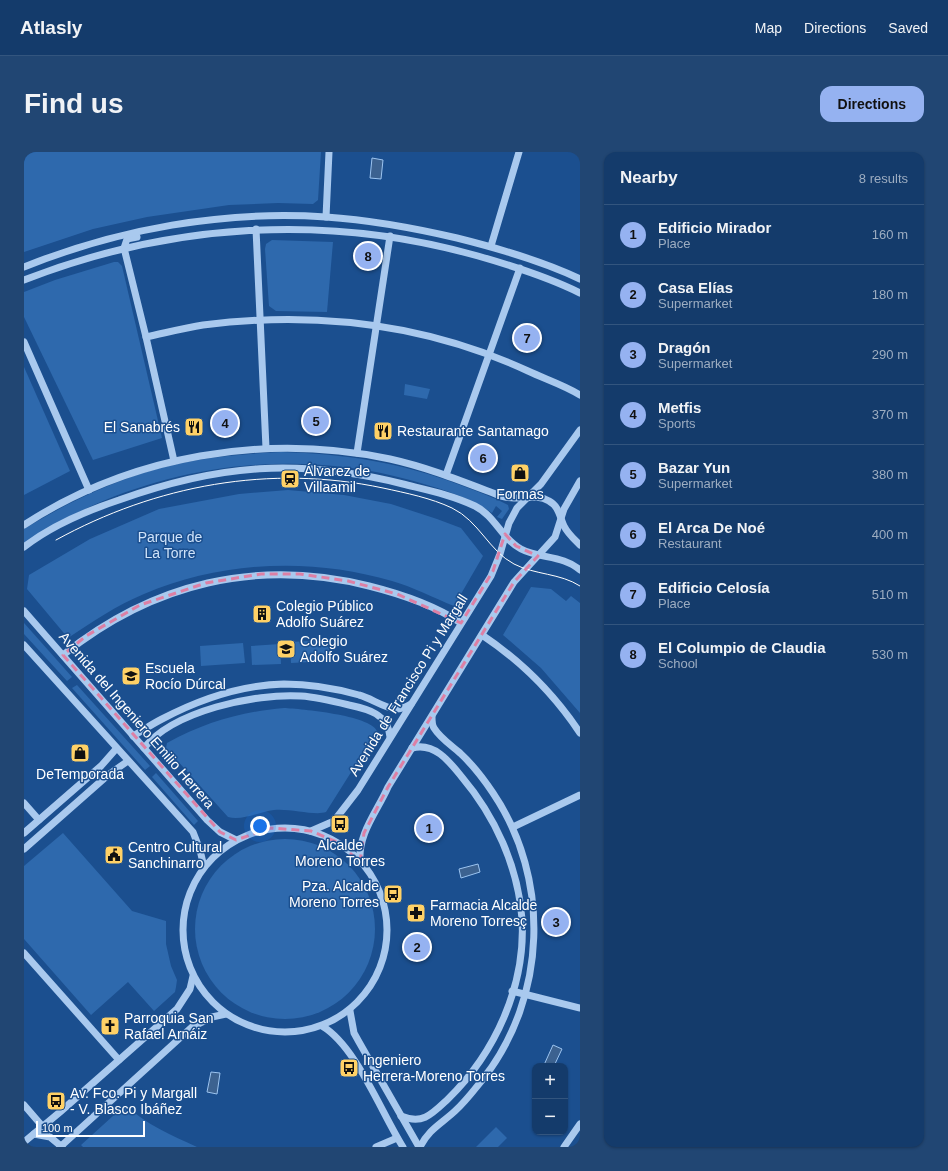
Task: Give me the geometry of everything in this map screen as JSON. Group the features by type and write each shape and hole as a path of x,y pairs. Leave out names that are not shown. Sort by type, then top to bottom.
{"street":[{"path":"326,217 330,152"},
{"path":"491,246 519,152"},
{"path":"303,228 326,217"},
{"path":"24,267 58,253 121,236 181,224 233,218 326,217 410,227 491,246 580,280"},
{"path":"174,461 124,248 127,240 161,232 181,224"},
{"path":"24,280 64,264 124,248 195,234 256,229 303,228 390,236 445,247 520,268 580,293"},
{"path":"256,229 266,448"},
{"path":"357,453 390,236"},
{"path":"446,475 520,268"},
{"path":"146,337 201,326 260,320 294,319 376,326 424,334 489,354 580,396"},
{"path":"24,342 89,490"},
{"name":"Avenida de Francisco Pi y Margall","path":"311,831 330,824 336,819 358,790 493,571 505,534 515,512 527,497 541,484 580,430"},
{"path":"24,525 50,509 89,490 148,468 174,461 232,450 266,448 317,449 357,453 390,459 446,475 500,496 516,498 541,498 550,501 556,508 569,534 580,545"},
{"path":"24,547 88,511 158,486 230,471 276,467 328,469 367,475 438,492 471,504 484,512 516,546 538,556 563,560 580,570"},
{"path":"360,862 360,846 364,833 382,802 388,787 518,576 555,537 564,509 580,480"},
{"path":"63,654 86,636 117,617 169,593 206,583 261,574 300,574 348,581 397,594 438,610 461,623"},
{"name":"Avenida del Ingeniero Emilio Herrera","path":"24,611 207,820 220,832 236,840"},
{"path":"482,635 503,649 537,680 564,709 580,733"},
{"path":"24,645 116,749 193,832 200,850 204,867"},
{"path":"132,736 200,700 231,691 263,686 305,685 331,688 360,695 394,708 402,708 411,704"},
{"path":"144,748 152,739 165,730 198,713 264,697 301,696 330,700 360,707 382,717 388,726 390,737"},
{"path":"350,1010 357,1037 420,1147 429,1131 460,1106 495,1062 514,1028 526,993 533,949 534,908 525,862 513,827 494,795 476,770 434,729 432,717"},
{"path":"401,1116 412,1120 423,1119 435,1111 461,1086 486,1053 496,1036 512,991 520,961 522,920 520,900 511,866 498,831 478,797 440,754 427,747 412,748"},
{"path":"24,834 101,766 116,749"},
{"path":"24,849 108,775 128,762"},
{"path":"513,827 580,795"},
{"path":"24,803 39,820"},
{"path":"271,828 295,828 311,831 342,845 360,862 370,875 382,898 387,925 386,940 379,969 373,982 350,1010 322,1026 298,1032 280,1033 247,1026 226,1014 209,1000 193,976 184,950 182,934 183,917 193,885 204,867 223,848 236,840 271,828"},
{"path":"24,953 119,1060"},
{"path":"24,1142 43,1127 182,1004 190,989 193,976"},
{"path":"512,991 526,993 580,1008"},
{"path":"34,1134 50,1137 61,1147 95,1117 118,1092 192,1027 212,1017 226,1014"},
{"path":"322,1026 334,1034 347,1049 403,1147"},
{"path":"24,1106 43,1127"},
{"path":"564,1147 580,1124"},
{"path":"376,1147 397,1138"}],"highlighted area":[{"path":"505,534 516,546 538,556 514,582 388,787 364,833 360,862 337,842 311,831 271,828 236,840 220,832 63,655 86,636 140,605 206,583 261,574 300,574 348,581 397,594 461,623 493,571"}],"green space":[{"path":"24,152 321,152 318,200 313,204 278,203 229,205 147,217 93,229 24,252"},
{"path":"272,240 333,242 327,312 276,311 269,306 265,249 266,244"},
{"path":"118,262 122,266 162,438 93,460 24,317 24,292 55,280"},
{"path":"24,367 70,471 24,495"},
{"path":"405,384 430,389 427,399 404,395"},
{"path":"281,452 350,457 415,470 496,499 508,505 509,509 502,519 497,517 502,511 496,506 492,513 463,497 442,489 360,469 310,464 260,465 210,470 161,481 114,497 68,518 24,543 24,529 82,498 127,478 160,468 194,461 246,454"},
{"name":"Parque de La Torre","path":"288,490 344,495 391,504 437,519 461,528 483,556 454,606 400,583 361,573 330,568 267,566 235,569 174,583 124,603 68,638 27,589 29,575 90,539 159,509 239,494"},
{"path":"531,587 551,589 566,601 571,596 580,603 580,713 541,668 503,635"},
{"path":"24,623 72,677 67,681 24,634"},
{"path":"329,640 330,661 291,663 290,642"},
{"path":"243,643 245,663 201,666 200,646"},
{"path":"280,644 281,664 252,665 251,646"},
{"path":"77,685 150,766 145,770 72,688"},
{"path":"284,708 319,711 349,717 372,725 377,731 326,812 315,813 274,810 239,818 228,817 166,748 167,743 181,736 224,719 253,712"},
{"path":"156,773 198,821 194,825 152,777"},
{"path":"63,833 132,911 166,921 166,944 171,966 177,980 175,992 154,1011 128,982 91,1015 24,939 24,866"},
{"path":"276,839 294,839 319,846 335,854 349,865 360,879 368,895 375,920 375,938 368,963 360,979 349,993 335,1004 311,1015 294,1019 276,1019 259,1015 235,1004 215,986 210,979 199,955 195,938 195,920 199,903 210,879 228,859 235,854 259,843"},
{"path":"125,1105 151,1124 197,1147 83,1147 81,1145"},
{"path":"496,1127 507,1138 498,1147 476,1147"}],"shaded area":[{"path":"372,158 383,160 381,179 370,178"},
{"path":"478,864 480,872 461,878 459,869"},
{"path":"553,1045 562,1049 555,1063 545,1063"},
{"path":"211,1072 220,1073 217,1094 207,1092"}],"tram line":[{"path":"56,540 94,521 133,505 174,493 215,484 256,479 298,478 341,481 409,494 436,501 452,508 470,520 498,552 514,564 522,568 556,576 580,586"}],"place":[{"name":"El Columpio de Claudia","path":"368,256"},
{"name":"Edificio Celosía","path":"527,338"},
{"name":"Bazar Yun","path":"316,421"},
{"name":"Metfis","path":"225,423"},
{"name":"El Sanabrés","path":"194,427"},
{"name":"Restaurante Santamago","path":"383,431"},
{"name":"El Arca De Noé","path":"483,458"},
{"name":"Formas","path":"520,473"},
{"name":"Álvarez de Villaamil","path":"290,479"},
{"name":"Colegio Público Adolfo Suárez","path":"262,614"},
{"name":"Colegio Adolfo Suárez","path":"286,649"},
{"name":"Escuela Rocío Dúrcal","path":"131,676"},
{"name":"DeTemporada","path":"80,753"},
{"name":"Alcalde Moreno Torres","path":"340,824"},
{"name":"Edificio Mirador","path":"429,828"},
{"name":"Centro Cultural Sanchinarro","path":"114,855"},
{"name":"Pza. Alcalde Moreno Torres","path":"393,894"},
{"name":"Farmacia Alcalde Moreno Torresç","path":"416,913"},
{"name":"Dragón","path":"556,922"},
{"name":"Casa Elías","path":"417,947"},
{"name":"Parroquia San Rafael Arnáiz","path":"110,1026"},
{"name":"Ingeniero Herrera-Moreno Torres","path":"349,1068"},
{"name":"Av. Fco. Pi y Margall - V. Blasco Ibáñez","path":"56,1101"}]}
